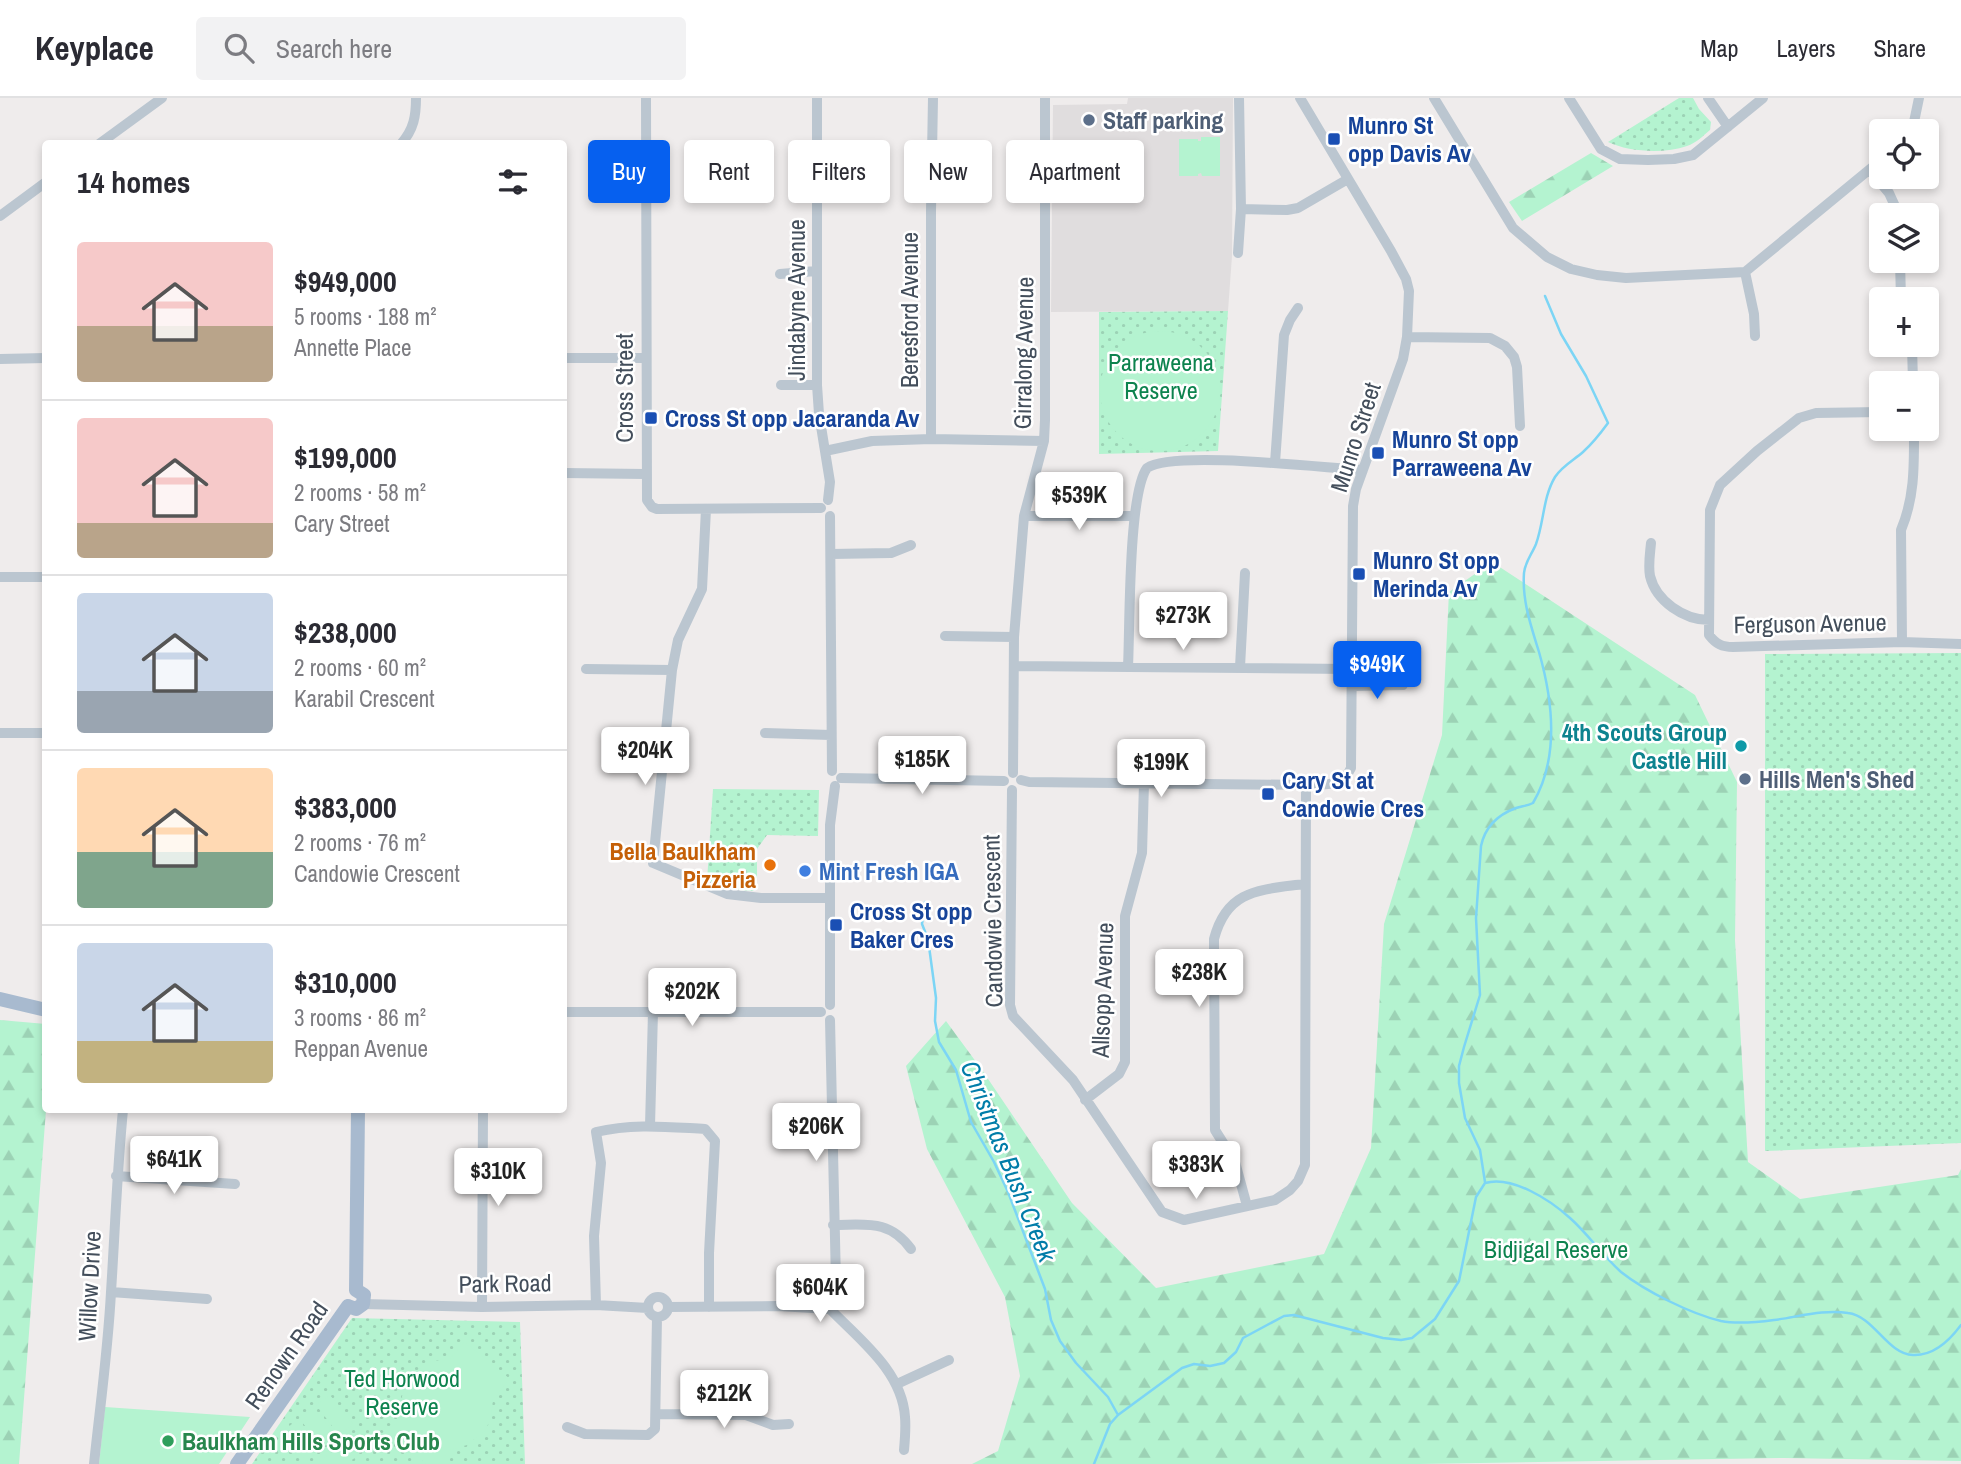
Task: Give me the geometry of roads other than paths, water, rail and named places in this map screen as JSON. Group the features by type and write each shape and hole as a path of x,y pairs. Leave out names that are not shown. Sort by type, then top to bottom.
{"main road":[{"path":"0,999 42,1009"},
{"path":"356,1290 358,1113"},
{"path":"356,1290 363,1295 363,1304 356,1309 348,1306 346,1300 347,1294 356,1290"},
{"name":"Renown Road","path":"237,1464 348,1306"}],"street":[{"path":"104,140 162,98"},
{"path":"404,140 412,130 416,118 416,98"},
{"name":"Cross Street","path":"646,98 647,500 657,509 826,508"},
{"name":"Jindabyne Avenue","path":"817,98 817,384 830,482 826,508"},
{"name":"Beresford Avenue","path":"931,439 933,98"},
{"name":"Girralong Avenue","path":"1017,776 1014,637 1024,516 1044,441 1045,98"},
{"path":"1238,253 1241,209 1239,98"},
{"name":"Munro Street","path":"1017,776 1029,782 1306,785 1336,784 1349,773 1352,519 1356,489 1403,359 1410,300 1406,279 1391,251 1300,98"},
{"path":"1434,98 1513,228 1547,257 1571,269 1626,278 1745,272 1869,171"},
{"path":"1569,98 1601,149 1620,159 1674,159 1693,155 1763,98"},
{"path":"1708,98 1728,127"},
{"path":"1915,119 1919,98"},
{"path":"1241,209 1298,208 1348,179"},
{"path":"0,216 42,186"},
{"path":"780,274 816,271"},
{"path":"1745,272 1754,314 1755,337"},
{"path":"1275,463 1284,335 1298,307"},
{"path":"1407,337 1490,338 1505,346 1514,357 1517,367 1520,426"},
{"path":"0,359 42,358"},
{"path":"567,358 645,358"},
{"path":"781,385 817,384"},
{"name":"Ferguson Avenue","path":"1869,412 1816,413 1799,418 1720,485 1710,510 1709,635 1715,643 1723,647 1902,642 1961,644"},
{"path":"825,451 872,441 1044,441"},
{"path":"1902,642 1902,530 1907,518 1914,477 1914,441"},
{"path":"1128,667 1134,516 1144,472 1151,465 1183,461 1275,463 1363,470"},
{"path":"567,473 645,474"},
{"path":"826,508 831,554 831,735 836,778 831,816 827,1012 836,1282 830,1309"},
{"path":"706,509 702,589 678,640 672,670 653,863 727,894 761,898 830,898"},
{"path":"1024,516 1134,516"},
{"path":"1651,542 1651,577 1660,595 1684,614 1696,620 1709,620"},
{"path":"831,554 891,552 911,545"},
{"path":"1240,667 1245,573"},
{"path":"0,578 42,577"},
{"path":"944,636 1014,637"},
{"path":"1014,666 1352,669"},
{"path":"586,669 672,670"},
{"path":"1352,686 1403,685"},
{"path":"0,733 42,733"},
{"path":"765,733 831,735"},
{"path":"1008,774 1017,776 1020,786 1012,790 1006,787 1004,781 1008,774"},
{"path":"836,778 1004,781"},
{"name":"Allsopp Avenue","path":"1085,1100 1119,1074 1125,1062 1125,916 1142,853 1144,783"},
{"name":"Candowie Crescent","path":"1012,790 1010,1005 1013,1016 1063,1068 1162,1212 1184,1220 1275,1200 1298,1181 1305,1165 1306,785"},
{"path":"1247,1206 1235,1162 1215,1130 1214,939 1219,921 1236,899 1266,889 1304,884"},
{"path":"567,1012 827,1012"},
{"path":"650,1126 653,1012"},
{"name":"Willow Drive","path":"93,1464 111,1292 122,1113"},
{"path":"482,1307 483,1113"},
{"path":"596,1305 594,1236 601,1163 596,1132 622,1126 650,1126 705,1129 715,1141 709,1307"},
{"path":"116,1175 235,1184"},
{"path":"833,1225 879,1226 902,1236 911,1249"},
{"path":"111,1292 207,1298"},
{"path":"658,1297 666,1301 668,1307 664,1316 657,1317 652,1315 648,1308 652,1300 658,1297"},
{"name":"Park Road","path":"363,1304 482,1307 596,1305 648,1308"},
{"path":"668,1307 778,1306 830,1309 891,1372 905,1416 904,1450"},
{"path":"567,1427 585,1434 648,1435 655,1429 657,1317"},
{"path":"897,1384 948,1360"},
{"path":"657,1414 746,1415 773,1425 789,1424"}],"waterway":[{"path":"1485,1182 1480,1150 1465,1118 1459,1083 1459,1066 1480,995 1476,918 1481,846 1485,833 1498,818 1509,811 1533,803 1542,785 1550,748 1548,690 1526,603 1525,569 1536,544 1548,493 1555,477 1590,445 1608,423 1586,376 1561,334 1545,296"},
{"name":"Christmas Bush Creek","path":"925,902 922,924 928,939 939,1042 956,1070 971,1122 1008,1192 1045,1289 1051,1320 1060,1341 1076,1363 1108,1397 1118,1415"},
{"path":"1094,1464 1110,1424 1118,1415 1182,1368 1194,1364 1210,1366 1224,1363 1236,1352 1243,1338 1284,1316 1294,1315 1383,1338 1412,1338 1435,1319 1459,1281 1476,1197 1485,1183 1496,1181 1518,1186 1552,1204 1570,1218 1621,1272 1669,1301 1709,1318 1727,1322 1748,1322 1820,1313 1848,1313 1865,1321 1896,1348 1913,1355 1927,1353 1940,1346 1961,1325"}],"place":[{"name":"Staff parking","path":"1089,120"},
{"name":"Munro St opp Davis Av","path":"1334,139"},
{"name":"Cross St opp Jacaranda Av","path":"651,418"},
{"name":"Munro St opp Parraweena Av","path":"1378,453"},
{"name":"Munro St opp Merinda Av","path":"1359,574"},
{"name":"4th Scouts Group Castle Hill","path":"1741,746"},
{"name":"Hills Men's Shed","path":"1745,779"},
{"name":"Cary St at Candowie Cres","path":"1268,794"},
{"name":"Bella Baulkham Pizzeria","path":"770,865"},
{"name":"Mint Fresh IGA","path":"805,871"},
{"name":"Cross St opp Baker Cres","path":"836,925"},
{"name":"Baulkham Hills Sports Club","path":"168,1441"}],"park label":[{"name":"Parraweena Reserve","path":"1161,376"},
{"name":"Bidjigal Reserve","path":"1556,1249"},
{"name":"Ted Horwood Reserve","path":"402,1392"}]}
